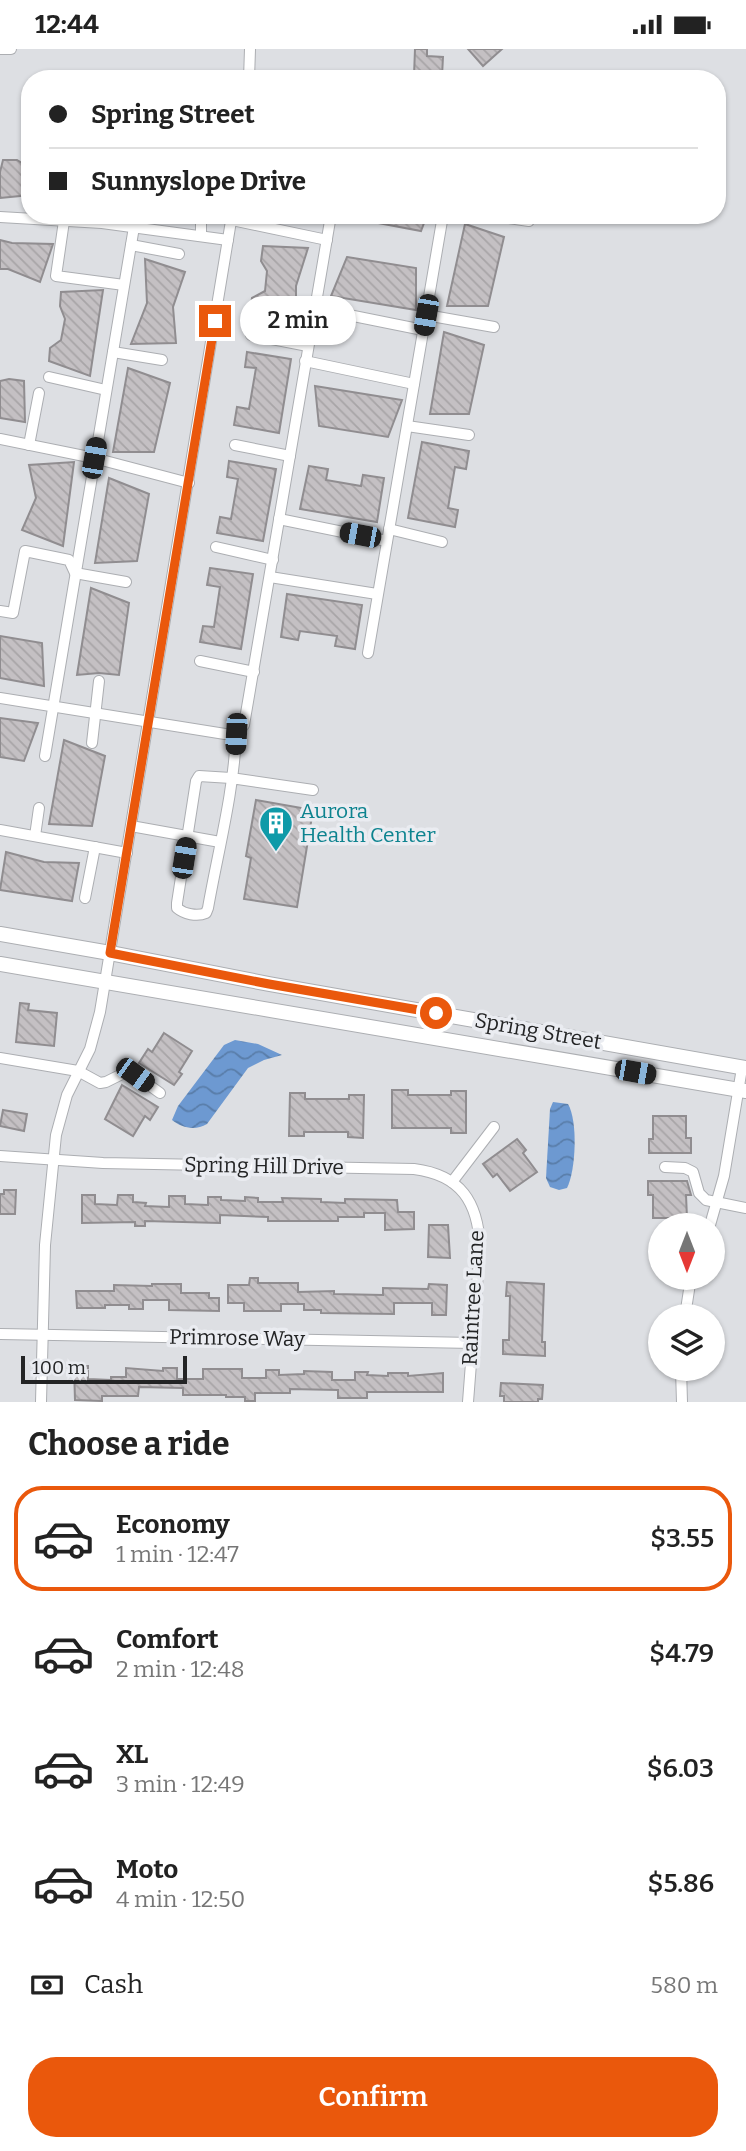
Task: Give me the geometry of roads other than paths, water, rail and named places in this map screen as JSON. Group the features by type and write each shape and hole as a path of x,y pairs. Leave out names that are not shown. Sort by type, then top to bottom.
{"main road":[{"name":"Spring Street","path":"0,934 744,1068"},
{"name":"Spring Street","path":"0,964 742,1090"}],"street":[{"path":"0,49 11,49"},
{"path":"249,70 250,49"},
{"path":"0,217 21,218"},
{"path":"64,224 56,276 124,285"},
{"path":"118,224 228,240"},
{"path":"201,224 201,236"},
{"path":"41,1402 45,1245 52,1161 59,1118 67,1095 90,1049 97,1025 231,224"},
{"path":"261,224 327,240"},
{"path":"313,790 231,778 199,776 195,781 177,908 181,912 201,916 208,908 231,778 236,734 244,725 254,672 330,224"},
{"path":"368,653 441,224"},
{"path":"45,756 134,227"},
{"path":"131,245 179,254"},
{"path":"314,308 423,330"},
{"path":"426,315 494,327"},
{"path":"251,335 308,347"},
{"path":"113,352 162,360"},
{"path":"305,361 414,384"},
{"path":"49,377 106,390"},
{"path":"29,445 38,393"},
{"path":"407,425 468,435"},
{"path":"0,439 94,458 188,483"},
{"path":"236,445 290,456"},
{"path":"279,519 442,542"},
{"path":"216,547 273,560"},
{"path":"0,611 13,613 25,551 69,560 75,573"},
{"path":"75,573 126,582"},
{"path":"270,577 377,594"},
{"path":"200,661 254,672"},
{"path":"92,743 99,681"},
{"path":"0,698 149,723 236,734"},
{"path":"35,837 39,808"},
{"path":"131,826 220,842"},
{"path":"0,830 127,853"},
{"path":"85,898 95,847"},
{"path":"0,1058 78,1071 100,1083 124,1073 135,1075 160,1093"},
{"path":"714,1213 742,1090 744,1068"},
{"path":"452,1182 494,1127"},
{"name":"Spring Hill Drive","path":"0,1156 52,1161 414,1169 438,1174 452,1182 467,1197"},
{"path":"665,1167 685,1168 693,1172 699,1193 706,1200 746,1208"},
{"name":"Raintree Lane","path":"467,1197 475,1211 480,1238 468,1402"},
{"name":"Primrose Way","path":"0,1334 473,1343"},
{"path":"681,1381 682,1402"}],"water":[{"path":"235,1040 258,1044 282,1055 248,1068 207,1124 189,1128 172,1120 178,1106 224,1045"},
{"path":"553,1102 568,1104 574,1133 574,1158 570,1180 567,1188 559,1190 550,1187 546,1178 550,1109"}],"place":[{"name":"Aurora Health Center","path":"276,853"}]}
